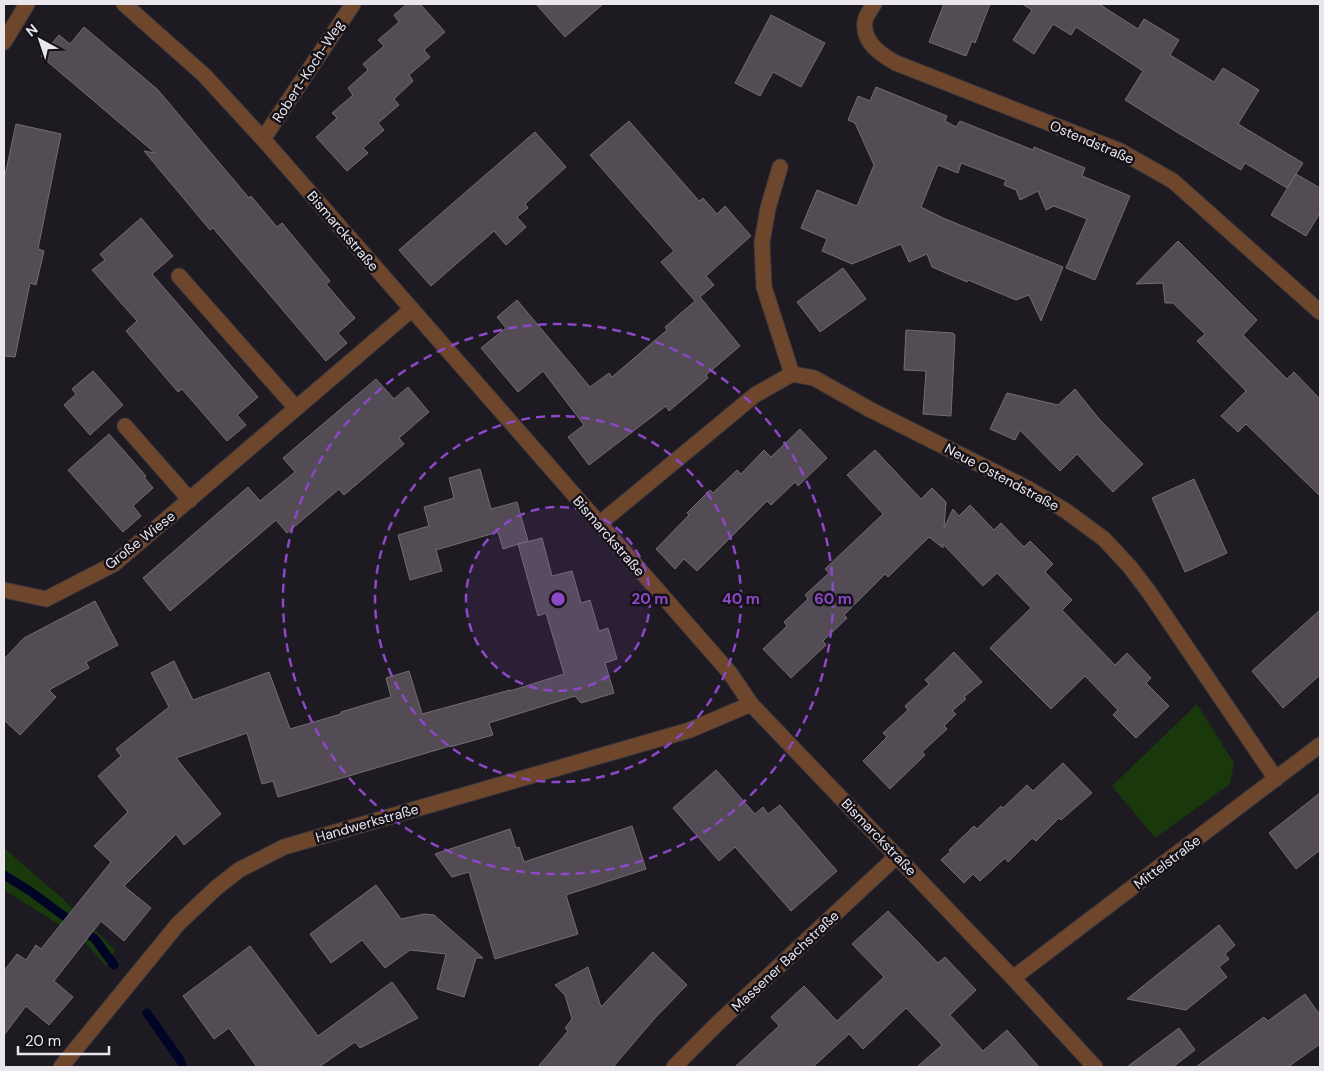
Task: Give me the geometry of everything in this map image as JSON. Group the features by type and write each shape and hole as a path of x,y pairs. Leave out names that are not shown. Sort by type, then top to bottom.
{"street":[{"path":"4,42 27,4"},
{"name":"Bismarckstraße","path":"124,4 204,75 263,139 730,673 752,704 1096,1067"},
{"name":"Robert-Koch-Weg","path":"263,139 352,4"},
{"name":"Ostendstraße","path":"874,4 865,20 865,33 880,53 896,63 1120,151 1173,181 1320,312"},
{"path":"599,524 755,395 792,374 764,287 762,242 768,208 780,167"},
{"path":"179,276 296,408"},
{"name":"Große Wiese","path":"4,590 46,599 114,564 411,310"},
{"name":"Neue Ostendstraße","path":"792,374 814,378 869,409 1027,488 1066,511 1104,539 1130,567 1149,592 1276,779"},
{"path":"125,426 190,500"},
{"name":"Handwerkstraße","path":"62,1067 178,924 216,888 239,870 284,847 690,730 752,704"},
{"name":"Mittelstraße","path":"1013,978 1320,745"},
{"name":"Massener Bachstraße","path":"674,1067 897,856"}],"green space":[{"path":"1197,704 1234,763 1230,784 1155,838 1112,786"},
{"path":"4,848 62,898 115,950 106,966 81,938 4,890"}],"building":[{"path":"407,4 420,4 445,32 424,50 430,57 409,75 413,81 394,99 399,105 378,123 384,130 363,148 368,153 347,171 316,137 337,118 332,113 353,95 348,88 368,70 363,64 384,46 378,40 399,22 394,15"},
{"path":"536,4 603,4 565,37"},
{"path":"944,4 990,4 975,43 972,41 966,56 929,42"},
{"path":"1022,4 1099,4 1138,29 1144,19 1179,40 1170,55 1214,82 1223,68 1259,90 1238,124 1303,163 1287,188 1245,163 1241,170 1175,131 1125,100 1143,71 1076,27 1071,35 1053,24 1034,54 1013,40 1032,10"},
{"path":"771,15 825,43 801,87 773,72 760,96 735,83"},
{"path":"84,27 158,90 249,198 251,196 277,227 282,223 330,281 326,284 355,318 338,333 347,343 326,361 213,228 210,230 144,151 155,153 41,56 59,35 70,44"},
{"path":"876,87 947,116 945,121 956,127 960,121 1033,150 1034,147 1085,168 1082,176 1130,196 1095,280 1066,268 1087,219 1054,206 1046,210 1038,191 1020,200 1016,190 1004,185 1006,180 961,163 958,173 938,165 921,207 943,218 1063,267 1041,321 1029,295 1016,300 968,280 967,282 932,267 927,254 909,262 901,244 852,264 822,251 827,239 801,228 817,190 857,206 874,165 855,123 848,120 858,96 870,101"},
{"path":"629,121 699,201 703,198 717,214 725,206 751,236 706,276 714,285 700,297 740,346 706,375 708,378 669,411 666,406 589,465 568,437 584,425 543,371 518,392 481,348 506,328 497,317 517,300 590,387 609,373 612,377 667,330 665,327 695,301 661,262 674,251 590,155"},
{"path":"16,124 61,134 38,249 44,251 36,285 30,283 15,357 4,356 4,180"},
{"path":"535,132 566,167 525,204 528,208 517,217 526,227 506,245 494,231 431,286 399,250"},
{"path":"1296,174 1320,188 1320,213 1306,236 1271,215"},
{"path":"141,218 173,256 152,274 258,397 237,415 246,425 227,441 182,389 178,392 126,331 137,321 92,270 105,260 100,254"},
{"path":"1178,241 1257,320 1243,335 1287,379 1294,372 1320,399 1320,496 1246,424 1238,432 1221,416 1246,391 1197,341 1205,334 1173,303 1165,303 1163,283 1136,284"},
{"path":"843,268 866,299 820,332 797,302"},
{"path":"906,330 953,333 955,335 951,416 923,414 926,371 904,370"},
{"path":"93,371 123,405 90,435 64,405 76,394 72,389"},
{"path":"376,379 394,399 408,387 429,412 399,438 404,444 344,495 339,489 287,533 276,520 170,611 143,578 248,487 260,501 295,472 283,458"},
{"path":"1075,389 1100,420 1143,464 1113,492 1077,454 1060,471 1020,430 1015,440 990,429 1007,393 1058,405"},
{"path":"800,429 827,458 798,486 795,482 771,505 767,501 697,571 684,559 675,569 656,549 689,515 687,513 710,490 713,493 737,470 741,474 764,450 771,457"},
{"path":"109,434 146,476 144,477 153,488 133,506 141,516 123,532 68,470"},
{"path":"875,450 921,499 932,488 946,502 944,528 953,509 959,516 970,505 994,530 1001,523 1024,547 1030,541 1053,564 1045,572 1072,600 1062,610 1115,665 1127,653 1151,678 1146,683 1169,706 1136,738 1113,715 1118,710 1085,676 1051,709 990,648 1031,608 997,573 983,586 943,544 943,548 929,537 888,577 885,574 844,615 847,618 823,641 826,645 791,678 763,649 787,626 784,622 808,599 805,595 829,573 825,569 883,514 847,475"},
{"path":"480,469 491,509 517,502 528,541 503,549 498,532 436,550 442,571 410,580 398,535 429,526 424,507 454,498 449,478"},
{"path":"1194,479 1227,553 1185,572 1152,498"},
{"path":"542,538 552,576 572,571 581,603 590,600 599,631 608,628 617,659 605,663 614,693 581,703 575,696 489,723 493,735 278,797 273,781 262,784 247,733 176,758 221,814 184,845 176,834 124,886 151,908 124,941 101,921 54,981 73,997 49,1025 26,1006 4,1035 4,971 17,954 26,960 36,945 41,949 111,862 94,846 128,812 98,776 121,756 116,749 169,707 151,673 174,661 193,700 269,672 290,729 391,697 386,678 409,671 422,714 510,691 564,674 546,613 538,616 518,544"},
{"path":"95,601 118,645 86,662 89,668 49,690 56,697 20,735 4,720 4,659 24,638"},
{"path":"1320,610 1320,675 1283,708 1252,671"},
{"path":"954,652 982,682 964,697 966,699 952,711 956,714 944,726 947,729 922,752 925,755 890,789 863,761 887,737 883,733 908,710 905,706 929,684 925,680"},
{"path":"1063,763 1092,793 1061,820 1059,818 1036,841 1032,838 1008,862 1005,858 980,881 973,874 964,883 941,860 974,826 977,829 1027,785 1033,791"},
{"path":"716,770 755,814 763,807 768,814 780,805 837,871 791,911 735,847 719,861 673,808"},
{"path":"1320,793 1320,850 1296,869 1269,833"},
{"path":"632,826 646,869 566,895 578,934 495,959 469,872 452,877 435,854 510,829 516,848 519,847 524,862"},
{"path":"376,885 401,919 424,914 434,915 483,958 476,958 464,997 437,989 446,954 410,950 385,968 362,940 331,963 310,934"},
{"path":"888,911 938,963 945,957 976,990 950,1015 983,1051 1007,1030 1039,1067 917,1067 942,1045 906,1008 863,1049 849,1034 813,1067 735,1067 779,1026 771,1017 804,986 837,1021 884,977 852,944"},
{"path":"1219,925 1235,945 1225,954 1229,959 1219,967 1227,977 1186,1010 1127,999"},
{"path":"250,946 318,1036 392,982 418,1018 360,1048 355,1042 319,1067 257,1067 229,1028 214,1039 183,996"},
{"path":"653,952 687,985 655,1018 613,1067 538,1067 568,1031 565,1028 572,1019 565,995 555,985 588,967 601,1007"},
{"path":"1305,994 1320,1015 1320,1044 1288,1067 1196,1067 1264,1017 1268,1021"},
{"path":"1179,1028 1195,1050 1173,1067 1127,1067"}],"waterway":[{"path":"4,875 30,891 95,939 114,965"},
{"path":"147,1013 183,1067"}]}
